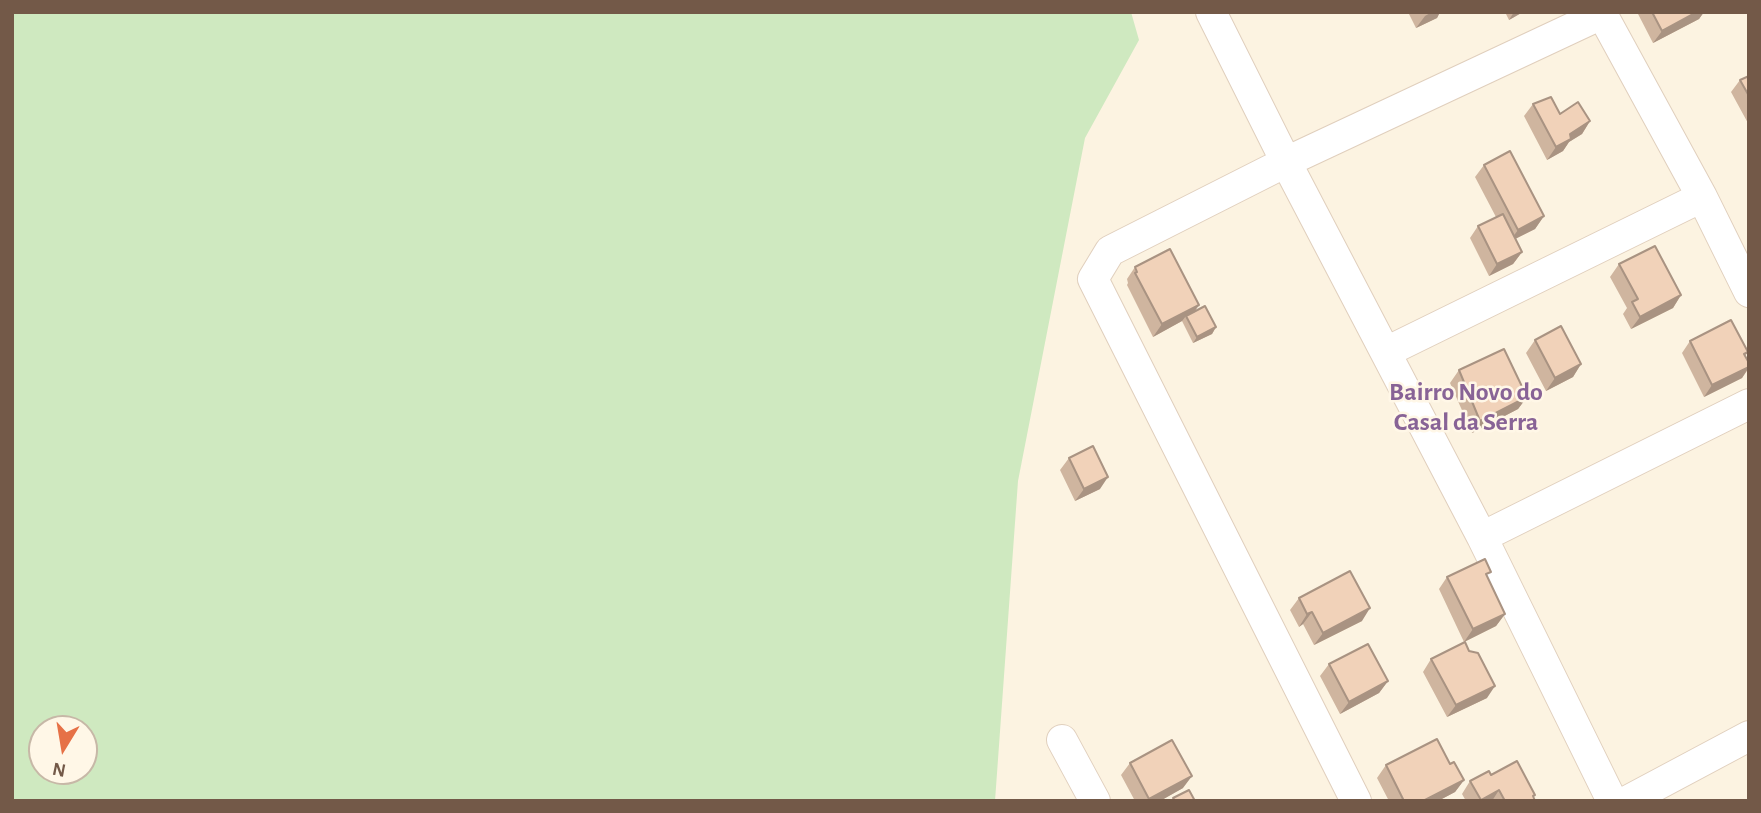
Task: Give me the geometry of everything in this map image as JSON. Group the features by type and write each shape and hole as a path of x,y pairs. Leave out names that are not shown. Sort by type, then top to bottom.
{"street":[{"path":"1211,12 1286,162 1482,537 1612,801"},
{"path":"1356,801 1093,278 1110,251 1286,162 1601,13 1702,197 1749,292"},
{"path":"1386,352 1702,197"},
{"path":"1482,537 1749,404"},
{"path":"1627,801 1749,736"},
{"path":"1062,740 1095,801"}],"green space":[{"path":"12,12 1131,12 1139,40 1085,138 1018,481 995,801 12,801"}],"building":[{"path":"1652,12 1697,12 1662,31"},
{"path":"1749,76 1749,96 1740,80"},
{"path":"1551,97 1560,114 1578,102 1590,121 1570,134 1571,139 1556,147 1533,104"},
{"path":"1510,151 1544,216 1518,230 1484,165"},
{"path":"1503,214 1522,252 1497,264 1478,226"},
{"path":"1655,246 1681,295 1640,317 1632,302 1638,299 1619,264"},
{"path":"1170,249 1199,305 1162,324 1135,273 1135,267"},
{"path":"1205,306 1216,327 1197,337 1186,316"},
{"path":"1731,320 1748,352 1744,354 1749,367 1712,385 1690,341"},
{"path":"1561,326 1581,364 1555,378 1535,340"},
{"path":"1504,349 1527,397 1480,421 1459,370"},
{"path":"1093,446 1108,477 1084,489 1069,458"},
{"path":"1485,559 1491,572 1486,574 1505,614 1473,629 1447,577"},
{"path":"1350,571 1370,608 1323,633 1312,612 1307,614 1299,598"},
{"path":"1465,642 1469,651 1478,653 1495,686 1456,705 1431,659"},
{"path":"1368,644 1388,681 1349,702 1329,664"},
{"path":"1437,739 1450,764 1454,762 1464,780 1423,801 1404,801 1386,765"},
{"path":"1172,740 1192,776 1149,799 1130,763"},
{"path":"1517,761 1535,795 1535,801 1505,801 1499,790 1481,800 1470,781 1489,771 1491,775"},
{"path":"1189,790 1195,801 1175,801 1173,798"}],"district":[{"name":"Bairro Novo do Casal da Serra","path":"1466,407"}]}
